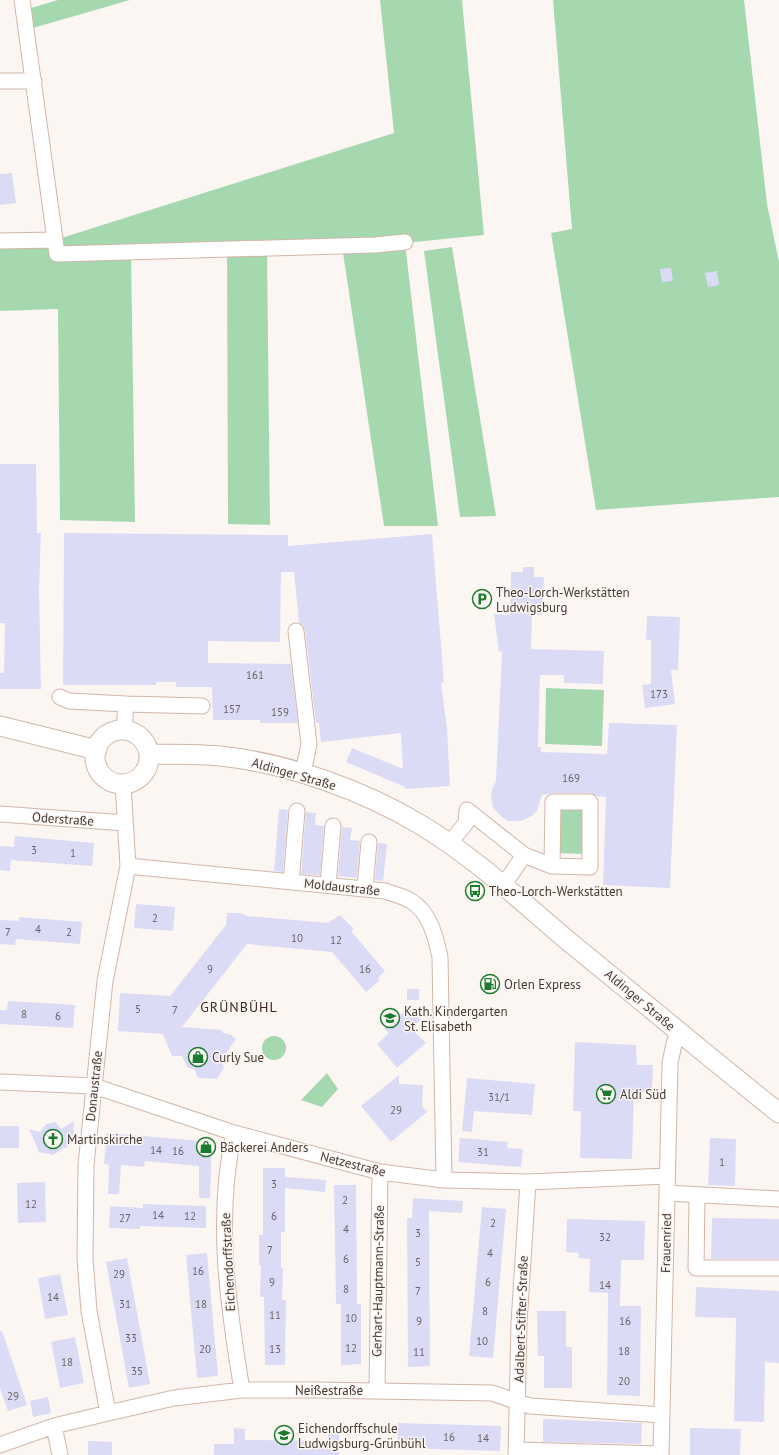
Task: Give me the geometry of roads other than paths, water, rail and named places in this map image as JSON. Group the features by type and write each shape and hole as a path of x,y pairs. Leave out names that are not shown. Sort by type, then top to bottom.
{"main road":[{"path":"3,730 96,750"},
{"path":"115,731 124,731 138,736 147,747 149,754 148,763 142,774 132,782 123,784 115,783 102,774 97,767 96,750 100,742 107,735 115,731"},
{"name":"Aldinger Straße","path":"149,754 220,756 248,760 303,773 387,807 421,825 449,844 503,886 678,1032 779,1113"}],"street":[{"path":"22,0 57,254 375,245 405,242"},
{"path":"0,81 34,81"},
{"path":"0,241 55,240"},
{"path":"296,630 309,744 303,773"},
{"path":"60,697 70,701 202,706"},
{"path":"124,731 126,704"},
{"name":"Donaustraße","path":"108,1413 89,1311 85,1258 86,1165 105,981 128,866 123,784"},
{"path":"449,844 466,823 466,810 524,855 552,866 590,867 590,802 553,802 552,866"},
{"path":"290,882 297,811"},
{"name":"Oderstraße","path":"0,814 125,823"},
{"path":"328,885 333,826"},
{"path":"365,889 369,842"},
{"path":"503,886 524,855"},
{"name":"Moldaustraße","path":"128,866 385,890 412,901 424,914 435,935 440,957 444,1180"},
{"name":"Frauenried","path":"661,1454 670,1064 678,1032"},
{"name":"Netzestraße","path":"0,1082 94,1086 234,1133 380,1172 444,1180 528,1182 667,1176"},
{"name":"Eichendorffstraße","path":"234,1133 227,1169 225,1215 226,1262 232,1332 242,1390"},
{"name":"Gerhart-Hauptmann-Straße","path":"377,1390 380,1172"},
{"name":"Adalbert-Stifter-Straße","path":"516,1452 519,1323 528,1182"},
{"path":"667,1193 779,1199"},
{"path":"697,1195 696,1268 779,1268"},
{"name":"Neißestraße","path":"0,1445 54,1426 174,1398 242,1390 377,1390 492,1393 518,1400 530,1406 662,1415"},
{"path":"54,1426 60,1455"},
{"path":"516,1452 661,1454"}],"place":[{"name":"Theo-Lorch-Werkstätten Ludwigsburg","path":"482,599"},
{"name":"Theo-Lorch-Werkstätten","path":"475,891"},
{"name":"Orlen Express","path":"490,984"},
{"name":"Kath. Kindergarten St. Elisabeth","path":"390,1018"},
{"name":"Curly Sue","path":"198,1057"},
{"name":"Aldi Süd","path":"606,1094"},
{"name":"Martinskirche","path":"53,1139"},
{"name":"Bäckerei Anders","path":"206,1147"},
{"name":"Eichendorffschule Ludwigsburg-Grünbühl","path":"284,1435"}],"district":[{"name":"GRÜNBÜHL","path":"239,1007"}]}
